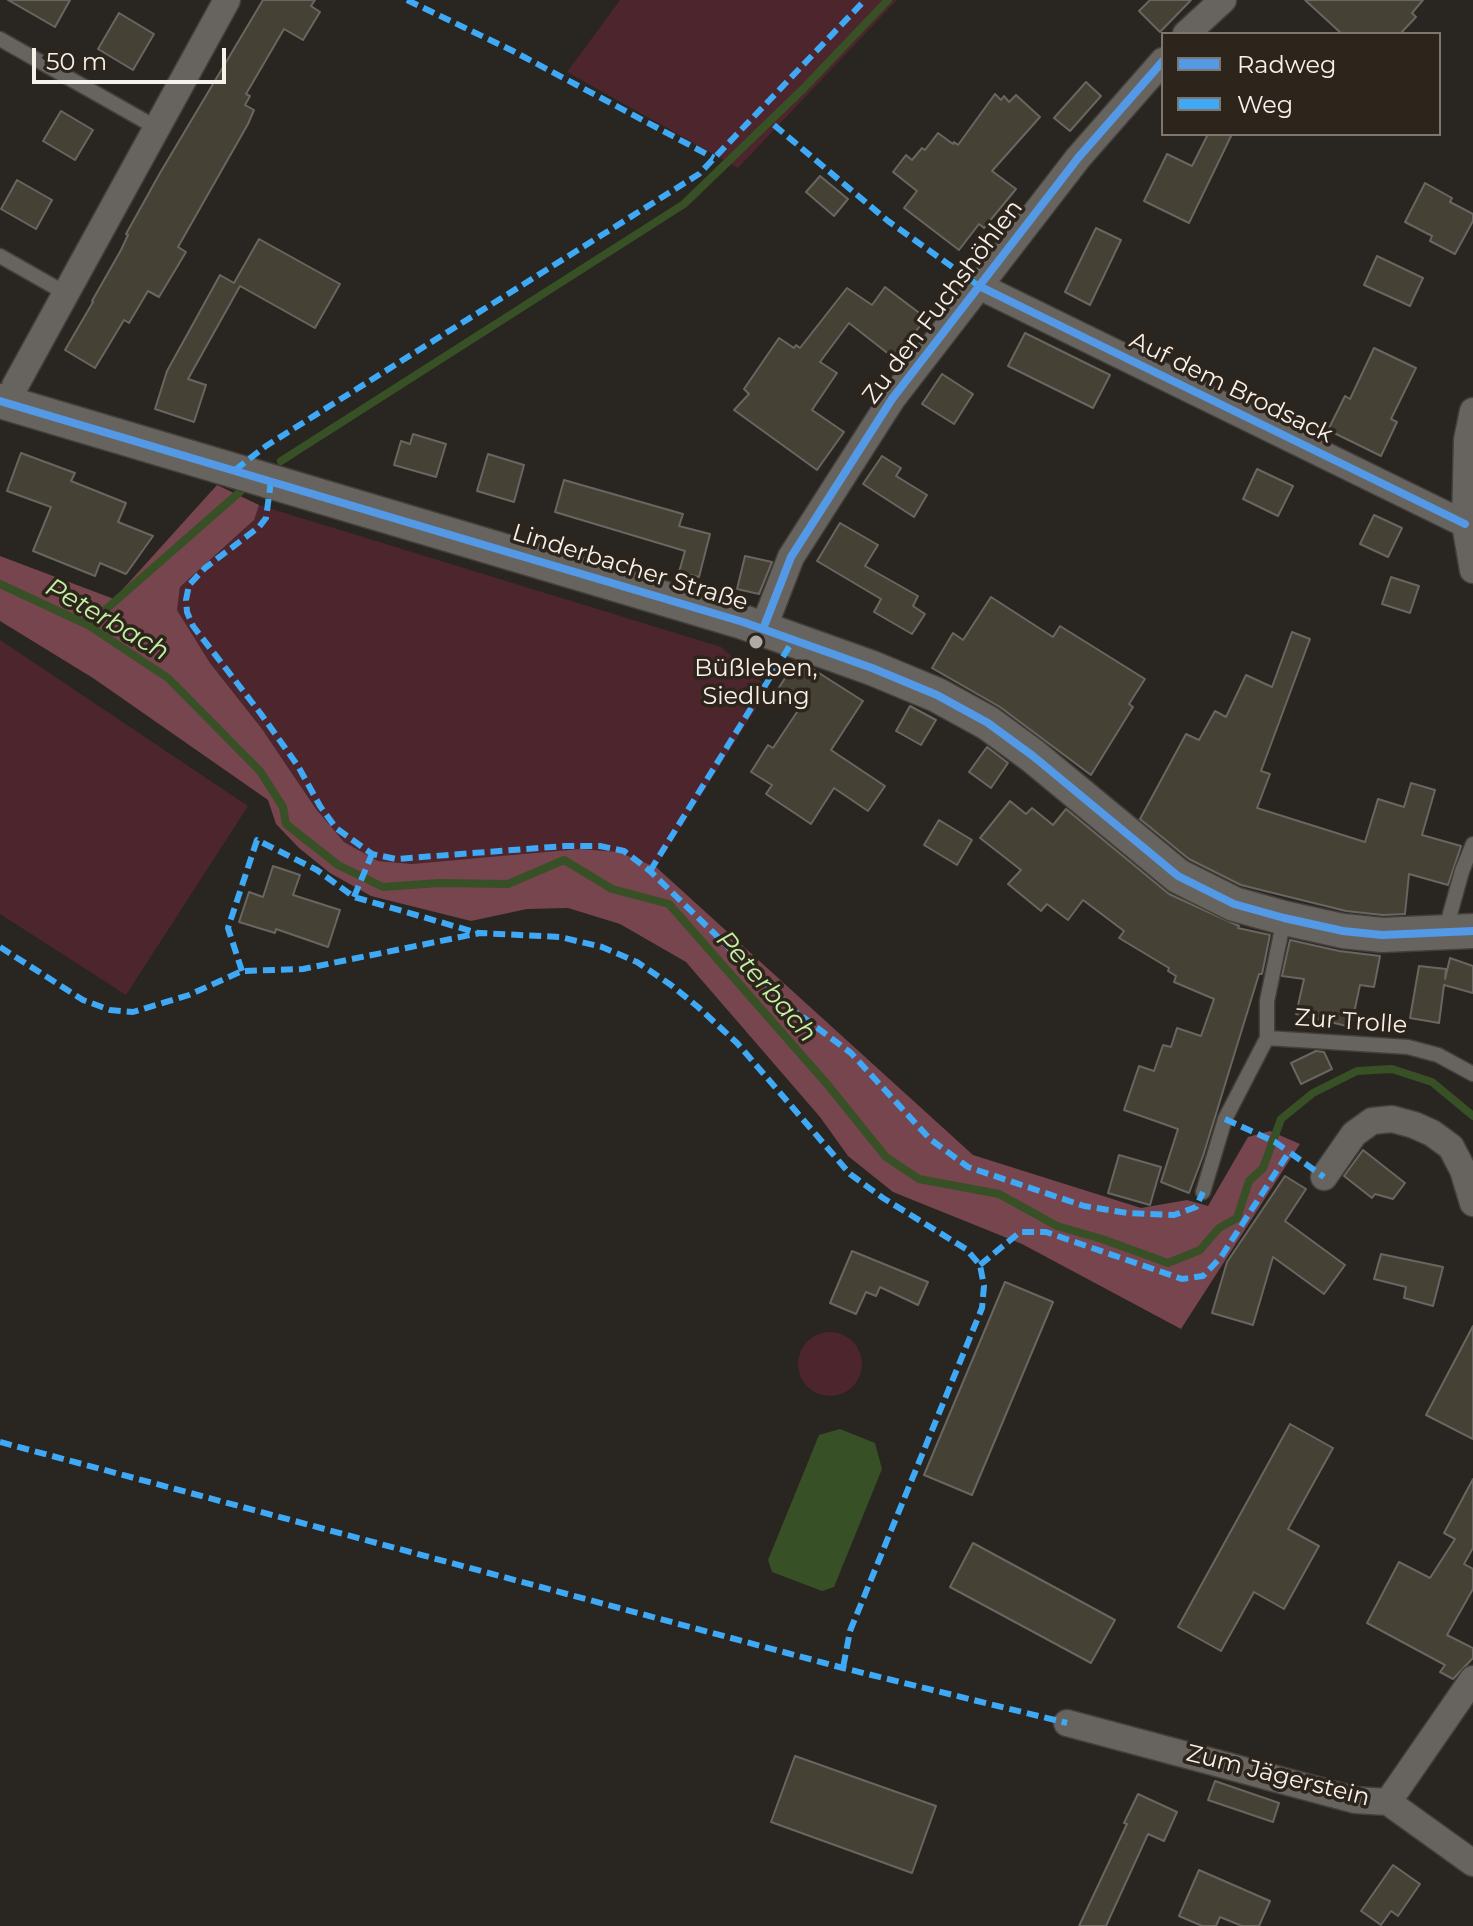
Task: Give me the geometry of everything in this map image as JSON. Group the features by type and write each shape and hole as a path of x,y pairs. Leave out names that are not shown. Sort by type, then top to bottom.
{"street":[{"path":"5,403 227,0"},
{"path":"1188,32 1223,0"},
{"name":"Zu den Fuchshöhlen","path":"763,629 791,557 892,399 1078,158 1161,63"},
{"name":"Auf dem Brodsack","path":"979,286 1465,524"},
{"name":"Linderbacher Straße","path":"5,403 763,629 872,668 968,711 1033,756 1178,876 1234,904 1343,931 1382,935 1459,932"},
{"path":"1473,411 1467,440 1465,524 1473,570"},
{"path":"1324,1177 1354,1134 1372,1121 1392,1119 1432,1133 1451,1147 1463,1170 1473,1203"},
{"path":"1388,1802 1473,1679"},
{"name":"Zum Jägerstein","path":"1067,1723 1355,1800 1388,1802 1473,1863"}],"lane":[{"path":"0,39 157,128"},
{"path":"0,256 67,294"},
{"path":"1459,932 1462,871 1473,844"},
{"name":"Zur Trolle","path":"1203,1192 1225,1119 1267,1038 1267,1001 1284,918"},
{"name":"Zur Trolle","path":"1267,1038 1370,1042 1408,1047 1438,1055 1473,1074"}],"shaded area":[{"path":"620,0 897,0 738,168 567,72"},
{"path":"217,485 259,505 254,520 180,587 177,610 210,663 262,729 316,809 344,842 378,861 412,864 580,849 618,852 656,867 973,1155 1141,1208 1187,1200 1208,1206 1248,1137 1270,1131 1300,1144 1181,1329 1022,1244 893,1192 848,1156 820,1117 686,962 620,924 568,908 527,909 471,921 371,896 330,873 299,848 276,824 268,800 93,678 0,621 0,556 114,599"},
{"path":"259,505 721,647 769,688 656,867 618,852 412,864 378,861 344,842 316,809 262,729 210,663 177,610 180,587 253,521"},
{"path":"0,640 248,806 126,995 0,914"},
{"path":"824,1332 836,1332 853,1341 860,1352 860,1376 853,1387 836,1396 824,1396 812,1391 803,1382 798,1370 798,1358 803,1346 812,1337"},
{"path":"840,1429 875,1443 882,1469 834,1587 822,1591 772,1572 768,1560 819,1435"}],"building":[{"path":"8,0 70,0 55,27"},
{"path":"263,0 315,0 311,6 320,12 303,40 284,29 246,94 250,96 245,105 254,110 248,124 178,247 186,252 159,297 148,291 129,323 124,320 95,368 65,350 160,173"},
{"path":"1150,0 1191,0 1160,32 1139,11"},
{"path":"1305,0 1423,0 1412,13 1416,17 1402,32 1340,32"},
{"path":"119,13 154,34 133,70 98,49"},
{"path":"1086,82 1101,96 1070,131 1054,118"},
{"path":"995,94 1001,100 1004,96 1009,102 1016,95 1040,117 992,171 1016,189 984,228 979,224 959,250 904,208 917,191 893,172 906,155 912,160 922,148 925,150 938,133 958,145"},
{"path":"61,111 93,130 75,160 43,141"},
{"path":"1207,136 1231,136 1189,223 1144,201 1167,154 1192,166"},
{"path":"820,176 848,199 834,216 806,192"},
{"path":"17,180 52,200 36,229 1,209"},
{"path":"1425,183 1473,214 1473,221 1455,254 1430,241 1432,236 1405,222"},
{"path":"1096,228 1121,240 1090,305 1065,292"},
{"path":"259,239 340,284 315,328 240,286 188,379 206,385 194,422 155,409 167,371 220,275 234,283"},
{"path":"1377,256 1423,278 1410,306 1364,285"},
{"path":"885,287 926,318 895,359 849,323 820,362 837,373 812,410 844,432 817,470 734,410 749,394 744,389 779,338 794,348 796,345 800,348 847,288 872,305"},
{"path":"1025,333 1110,375 1093,408 1008,366"},
{"path":"1374,348 1416,368 1391,419 1397,422 1381,456 1328,430 1345,396 1350,399"},
{"path":"942,374 973,394 954,424 922,404"},
{"path":"413,434 446,444 436,477 394,465 401,441 410,444"},
{"path":"21,453 75,473 71,481 126,503 118,522 153,536 126,574 100,563 95,576 33,551 51,507 7,491"},
{"path":"488,454 524,465 514,502 477,491"},
{"path":"882,456 901,468 896,476 927,495 914,517 863,484"},
{"path":"1257,469 1293,486 1278,516 1243,499"},
{"path":"564,480 683,514 679,526 710,534 699,577 679,572 685,551 555,512"},
{"path":"1374,515 1402,528 1388,557 1360,544"},
{"path":"840,523 878,545 865,566 918,596 913,606 925,614 912,634 874,612 881,599 817,561"},
{"path":"745,556 772,562 759,594 737,589"},
{"path":"1391,577 1419,586 1410,613 1382,604"},
{"path":"991,597 1053,637 1060,626 1145,679 1129,704 1133,707 1091,775 1000,707 932,668 953,633 963,640"},
{"path":"1292,632 1310,639 1261,771 1270,774 1257,808 1365,842 1378,799 1404,807 1411,783 1435,790 1422,835 1461,846 1448,885 1409,874 1405,914 1346,911 1241,885 1189,859 1140,819 1186,734 1199,740 1215,711 1226,717 1246,675 1272,687"},
{"path":"795,662 808,666 863,701 831,750 885,786 868,811 834,788 811,824 766,794 772,785 751,772 768,745 773,748 799,709 775,694"},
{"path":"910,706 936,720 921,745 896,731"},
{"path":"987,747 1008,763 991,788 969,772"},
{"path":"1010,801 1026,814 1032,808 1053,825 1066,809 1169,894 1238,928 1270,935 1262,974 1259,974 1189,1193 1161,1182 1178,1129 1124,1110 1139,1066 1154,1071 1163,1045 1171,1047 1177,1028 1201,1036 1214,999 1174,982 1176,976 1168,971 1169,968 1119,938 1124,931 1083,900 1068,920 1047,904 1041,911 1008,884 1021,870 980,838"},
{"path":"939,820 972,840 957,865 924,845"},
{"path":"273,866 300,875 293,895 340,910 328,947 276,929 275,933 239,922 249,892 263,897"},
{"path":"1290,940 1380,956 1374,987 1360,985 1351,1027 1296,1014 1304,979 1282,976"},
{"path":"1450,958 1473,966 1473,993 1444,985 1439,1023 1410,1018 1419,966 1446,969 1445,979"},
{"path":"1316,1051 1324,1052 1332,1069 1301,1084 1291,1063"},
{"path":"1363,1150 1405,1183 1393,1199 1375,1194 1372,1198 1344,1176"},
{"path":"1119,1155 1161,1167 1150,1205 1108,1193"},
{"path":"1285,1176 1306,1189 1285,1221 1345,1265 1324,1294 1273,1257 1253,1325 1212,1313 1227,1262"},
{"path":"852,1251 928,1282 918,1305 880,1287 876,1296 866,1292 856,1314 830,1303"},
{"path":"1381,1254 1443,1267 1433,1306 1404,1298 1406,1287 1374,1279"},
{"path":"1005,1282 1053,1302 972,1495 924,1475"},
{"path":"1473,1326 1473,1439 1426,1415"},
{"path":"1290,1424 1333,1448 1288,1529 1319,1546 1284,1609 1254,1592 1221,1651 1178,1627"},
{"path":"1473,1479 1473,1548 1464,1564 1473,1569 1473,1589 1447,1635 1473,1648 1473,1658 1453,1679 1440,1672 1445,1665 1367,1623 1399,1562 1430,1578 1455,1539 1444,1533"},
{"path":"973,1543 1115,1620 1091,1663 950,1587"},
{"path":"795,1756 936,1806 912,1873 771,1822"},
{"path":"1215,1781 1279,1803 1273,1822 1208,1800"},
{"path":"1138,1794 1177,1812 1164,1841 1148,1834 1106,1926 1079,1926 1127,1824 1124,1823"},
{"path":"1393,1865 1420,1884 1398,1916 1391,1911 1381,1925 1361,1911"},
{"path":"1199,1870 1270,1901 1259,1926 1242,1926 1220,1917 1216,1926 1202,1926 1179,1916"}],"waterway":[{"path":"281,461 684,204 803,89 888,0"},
{"path":"88,625 242,490"},
{"name":"Peterbach","path":"0,584 88,625 168,678 260,771 283,807 286,824 338,865 383,887 439,883 508,884 564,860 612,889 669,904 827,1084 886,1157 919,1179 999,1194 1057,1226 1168,1263 1200,1250 1219,1228 1237,1218 1249,1181 1263,1168 1281,1119 1313,1093 1357,1071 1392,1069 1432,1082 1473,1116"}],"marked path":[{"path":"407,0 511,50 714,158"},
{"path":"235,470 266,446 699,174 865,0"},
{"path":"774,125 888,221 979,286"},
{"path":"271,481 266,518 189,585 187,612 193,626 298,766 336,828 372,854 396,859 565,846 600,846 624,851 650,871 792,1009 851,1053 930,1139 968,1167 1084,1206 1127,1213 1174,1215 1196,1207 1203,1192"},
{"path":"650,871 794,639"},
{"path":"242,971 228,928 257,840 317,870 354,897 478,933"},
{"path":"354,897 372,854"},
{"path":"0,947 83,1000 110,1010 133,1012 189,995 242,971 303,969 480,933 560,937 602,947 637,962 698,1007 737,1043 850,1174 966,1249 980,1265 984,1286 982,1308 850,1631 843,1668"},
{"path":"1225,1119 1275,1142 1289,1152"},
{"path":"980,1265 1020,1232 1046,1232 1182,1279 1203,1276 1221,1257 1289,1152 1324,1177"},
{"path":"0,1442 843,1668 1067,1723"}],"cycle path":[{"path":"763,629 791,557 892,399 1078,158 1161,63"},
{"path":"979,286 1465,524"},
{"path":"0,401 743,622 872,668 937,695 988,723 1033,756 1178,876 1234,904 1343,931 1382,935 1473,931"}],"place":[{"name":"Büßleben, Siedlung","path":"756,642"}]}
